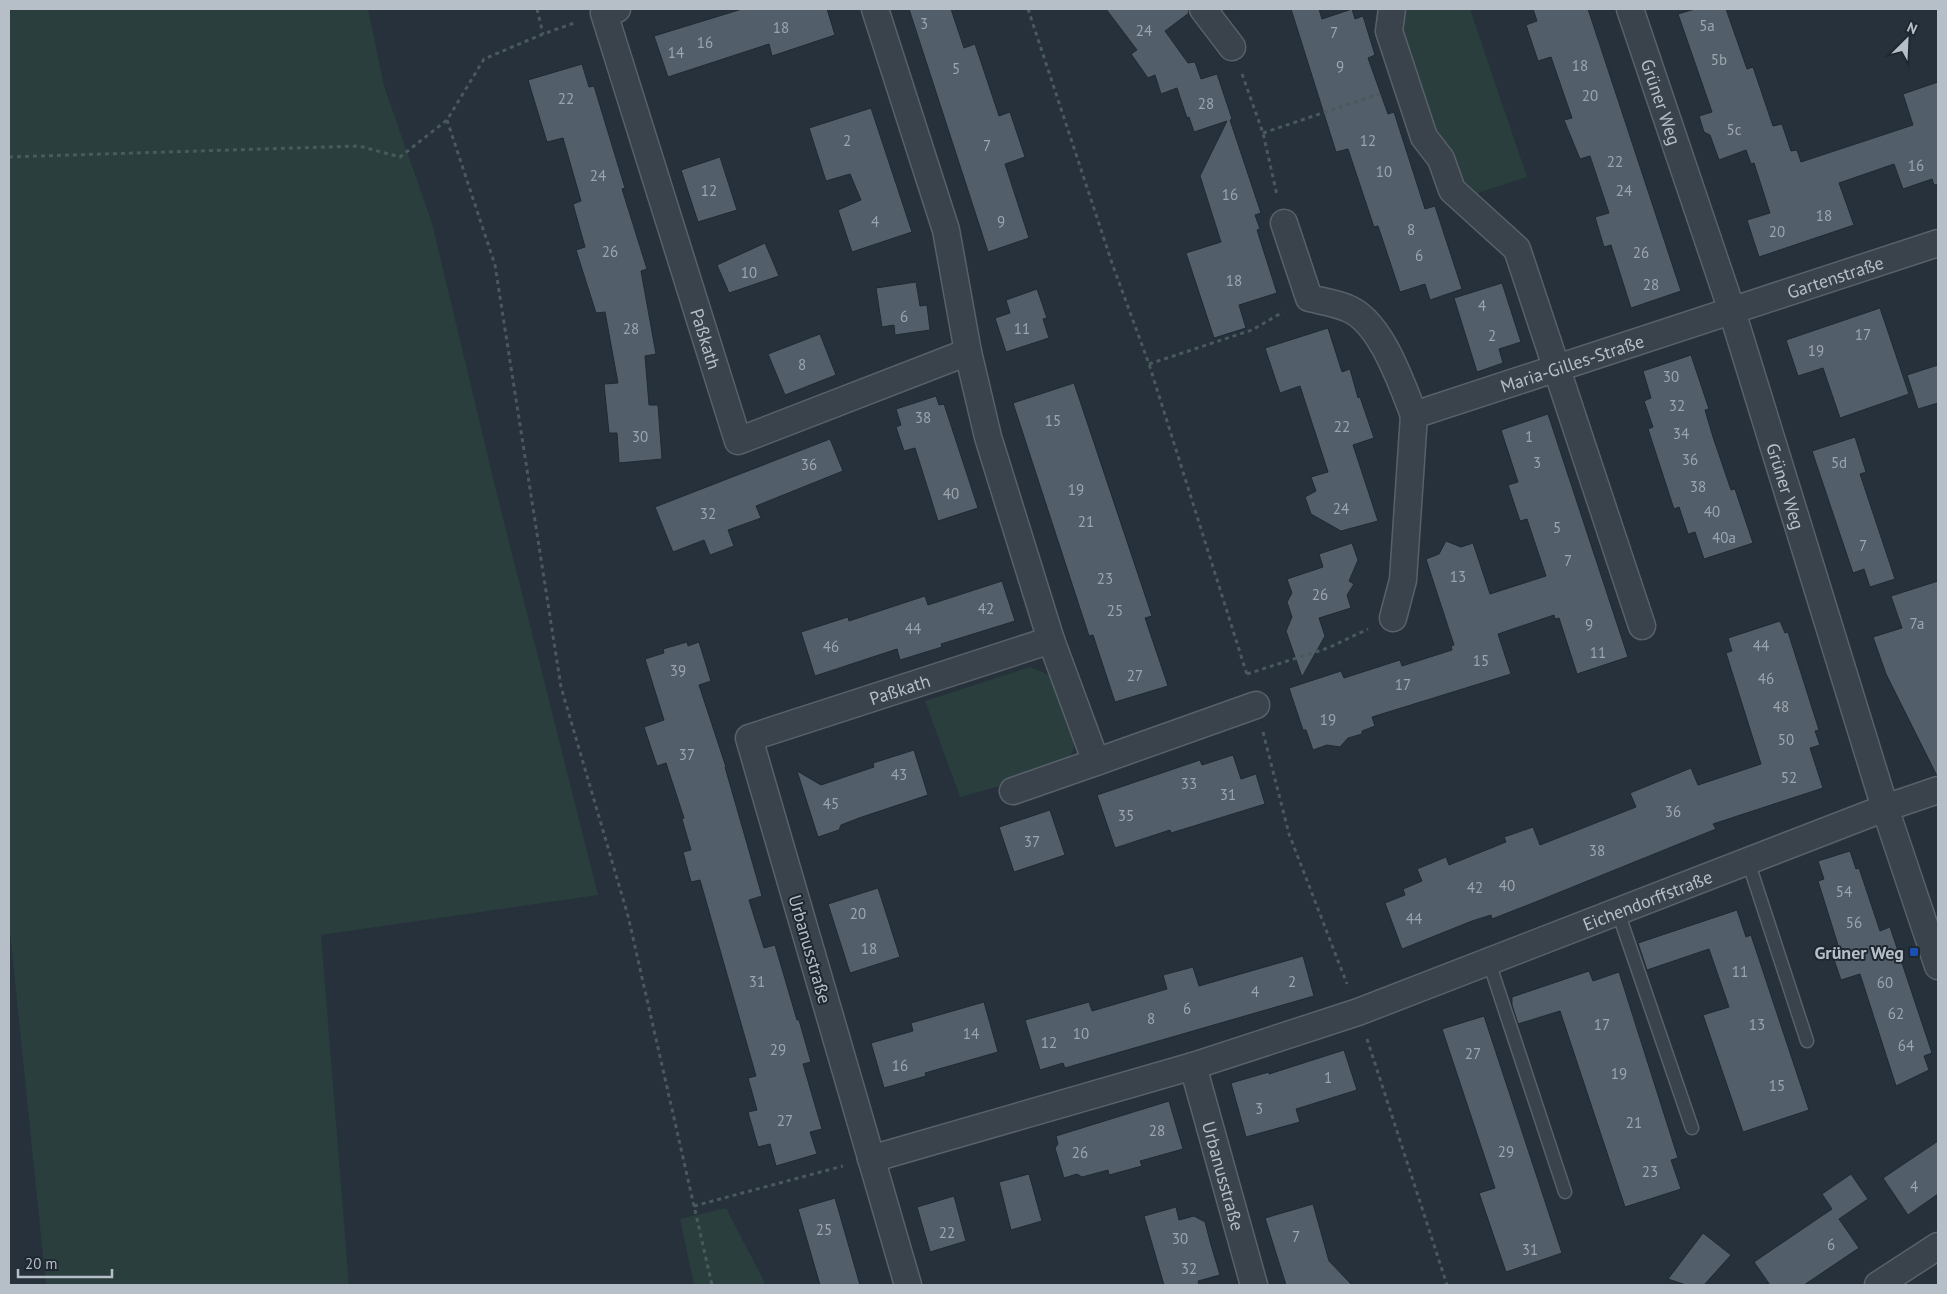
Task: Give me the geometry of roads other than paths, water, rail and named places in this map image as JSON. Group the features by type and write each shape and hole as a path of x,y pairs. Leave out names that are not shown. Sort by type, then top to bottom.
{"street":[{"name":"Paßkath","path":"616,9 604,13 738,441 968,352"},
{"path":"875,9 946,230 968,352 988,437 1051,640 1096,762"},
{"path":"1203,9 1232,47"},
{"path":"1392,9 1389,31 1424,137 1441,160 1452,190 1517,249 1642,626"},
{"name":"Grüner Weg","path":"1630,9 1732,310 1885,808 1938,966"},
{"path":"1284,223 1309,298 1348,308 1369,324 1390,356 1414,415 1404,580 1393,618"},
{"name":"Gartenstraße","path":"1732,310 1938,243"},
{"name":"Maria-Gilles-Straße","path":"1414,415 1732,310"},
{"name":"Paßkath","path":"749,738 1051,640"},
{"path":"1013,791 1256,704"},
{"name":"Urbanusstraße","path":"749,738 908,1285"},
{"name":"Eichendorffstraße","path":"1193,1066 1358,1012 1885,808 1938,790"},
{"path":"871,1159 1193,1066"},
{"name":"Urbanusstraße","path":"1193,1066 1254,1285"},
{"path":"1878,1285 1938,1246"}],"lane":[{"path":"1748,861 1806,1041"},
{"path":"1618,912 1692,1128"},
{"path":"1489,962 1565,1192"}],"place":[{"name":"Grüner Weg","path":"1914,952"}]}
